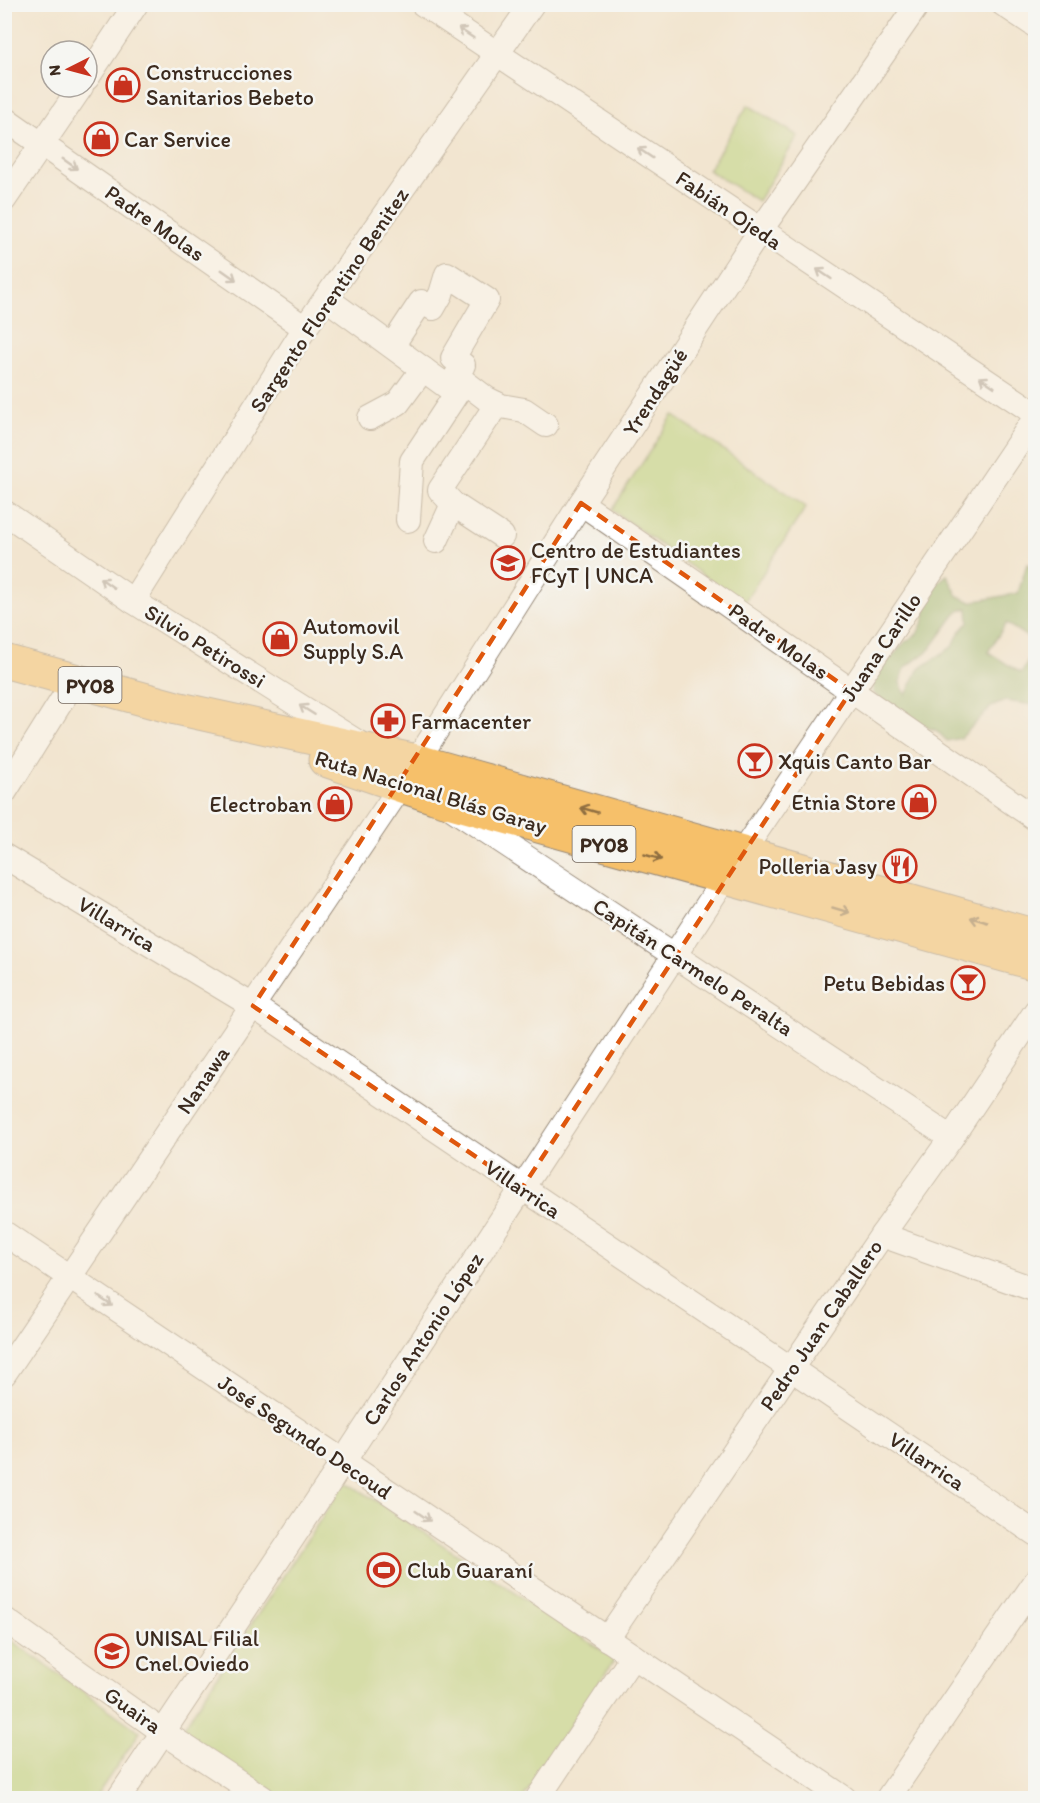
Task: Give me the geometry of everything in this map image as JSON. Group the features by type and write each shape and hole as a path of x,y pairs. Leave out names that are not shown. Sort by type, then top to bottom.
{"highway":[{"name":"Ruta Nacional Blás Garay","path":"4,661 734,866 1035,964"},
{"name":"Ruta Nacional Blás Garay","path":"176,708 373,752 409,773 434,797 1035,936"}],"street":[{"path":"99,60 136,4"},
{"name":"Fabián Ojeda","path":"423,4 1035,416"},
{"name":"Sargento Florentino Benitez","path":"133,601 305,328 532,4"},
{"name":"Yrendagüé","path":"409,773 581,503 760,231 918,4"},
{"path":"1003,4 1035,27"},
{"path":"4,200 73,99"},
{"name":"Padre Molas","path":"4,118 305,328"},
{"path":"392,346 421,302 433,308 441,294 447,273 487,300 470,321 453,358 463,365 461,380 412,461 408,520"},
{"path":"327,299 450,388 461,380"},
{"path":"370,418 398,403 423,369"},
{"path":"461,380 487,399 497,404 524,410 546,425"},
{"path":"497,404 440,490 453,504 502,536"},
{"name":"Juana Carillo","path":"734,866 1035,416"},
{"name":"Padre Molas","path":"581,503 1035,819"},
{"path":"436,541 453,504"},
{"name":"Silvio Petirossi","path":"4,512 133,601 373,752"},
{"path":"4,792 74,681"},
{"name":"Nanawa","path":"4,1374 409,773"},
{"name":"Capitán Carmelo Peralta","path":"434,797 951,1138"},
{"name":"Villarrica","path":"4,856 253,1006 1035,1534"},
{"name":"Carlos Antonio López","path":"119,1798 343,1462 734,866"},
{"name":"Pedro Juan Caballero","path":"607,1639 882,1235 951,1138 1035,1011"},
{"name":"José Segundo Decoud","path":"4,1233 844,1798"},
{"path":"882,1235 1035,1290"},
{"path":"888,1798 1035,1581"},
{"name":"Guaira","path":"4,1619 163,1732 262,1798"},
{"path":"538,1798 633,1656"}],"highlighted area":[{"path":"581,503 851,691 522,1188 253,1006"}],"green space":[{"path":"748,105 798,136 758,201 708,170"},
{"path":"673,415 806,507 743,604 612,510"},
{"path":"1027,564 1035,567 1035,642 1006,623 988,652 1021,673 1035,650 1035,710 1034,705 1005,701 991,707 961,738 947,741 936,730 922,726 909,716 896,712 873,693 874,677 905,642 917,634 935,585 947,575 958,596 971,602 1018,593","holes":["968,608 969,622 959,633 953,646 918,670 906,695 900,683 905,668 930,649 958,611"]},
{"name":"Club Guaraní","path":"346,1481 615,1659 523,1798 283,1798 181,1731"},
{"path":"5,1636 140,1732 95,1798 5,1798"}],"place":[{"name":"Construcciones Sanitarios Bebeto","path":"123,85"},
{"name":"Car Service","path":"101,139"},
{"name":"Centro de Estudiantes FCyT | UNCA","path":"508,563"},
{"name":"Automovil Supply S.A","path":"280,639"},
{"name":"Farmacenter","path":"388,721"},
{"name":"Xquis Canto Bar","path":"755,761"},
{"name":"Etnia Store","path":"919,802"},
{"name":"Electroban","path":"335,804"},
{"name":"Polleria Jasy","path":"900,866"},
{"name":"Petu Bebidas","path":"968,983"},
{"name":"Club Guaraní","path":"384,1570"},
{"name":"UNISAL Filial Cnel.Oviedo","path":"112,1651"}]}
